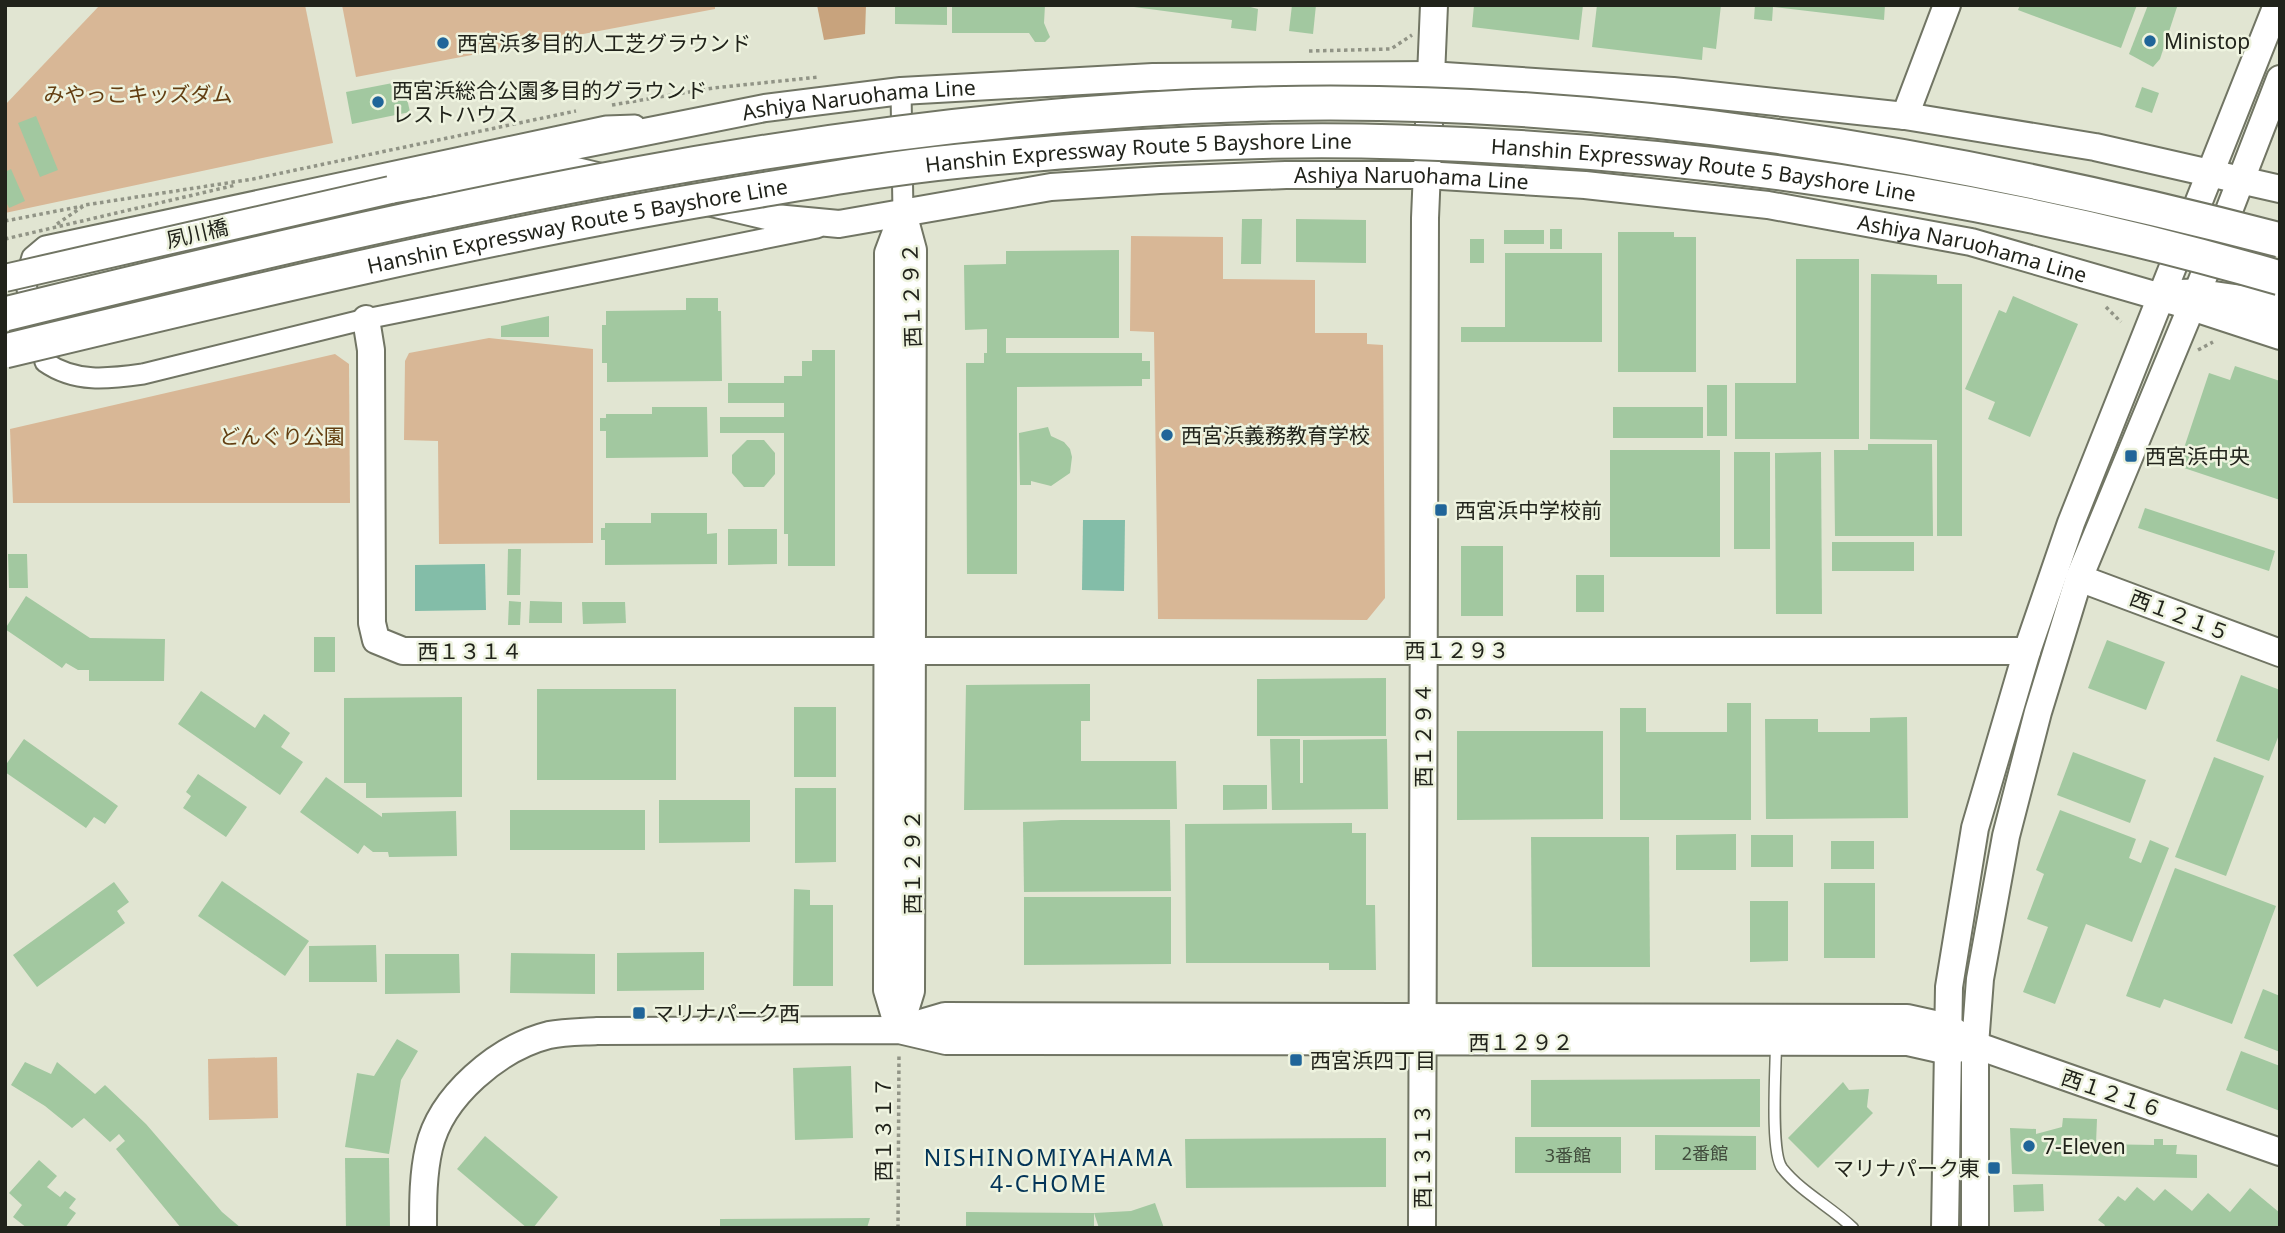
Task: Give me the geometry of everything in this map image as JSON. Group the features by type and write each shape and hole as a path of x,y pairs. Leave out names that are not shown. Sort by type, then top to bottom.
{"highway":[{"name":"Hanshin Expressway Route 5 Bayshore Line","path":"5,313 453,208 748,153 953,124 1261,104 1398,104 1533,111 1678,123 1816,141 1951,163 2115,197 2280,240"},
{"name":"Hanshin Expressway Route 5 Bayshore Line","path":"5,351 476,242 808,182 956,162 1109,149 1256,143 1396,141 1535,149 1669,160 1809,178 1949,201 2091,230 2280,278"},
{"path":"2183,300 2280,308"}],"street":[{"name":"西１２９４","path":"1421,1030 1426,176 1434,5"},
{"path":"1905,116 1947,5"},
{"path":"1975,1228 1975,1045 1987,930 2006,836 2052,659 2079,578 2183,300 2211,172 2277,5"},
{"name":"Ashiya Naruohama Line","path":"390,190 448,171 681,123 765,108 901,92 1153,77 1429,75 1674,91 1905,116 2095,147 2280,189"},
{"path":"1945,1228 1948,1039 1956,934 1975,828 2026,651 2071,523 2183,300 2240,179 2280,79"},
{"path":"901,92 903,213"},
{"path":"681,123 606,126 45,246 32,257 25,281 45,362 60,372 82,377 108,379 143,374 366,319 839,224"},
{"name":"Ashiya Naruohama Line","path":"390,190 542,163 775,218 839,224 1051,187 1286,175 1426,176 1585,185 1768,205 1971,242 2183,300 2280,336"},
{"name":"夙川橋","path":"5,278 390,190"},
{"name":"西１２９２","path":"903,213 888,253 900,649 887,990 899,1030 945,1016 1776,1042 1909,1042 1948,1039"},
{"name":"西１３１４","path":"366,319 371,350 372,623 376,640 403,651 900,649"},
{"name":"西１２１５","path":"2079,578 2280,653"},
{"name":"西１２９３","path":"900,649 2026,651"},
{"name":"西１２９２","path":"1421,1030 1907,1018 1948,1039"},
{"path":"423,1228 423,1189 429,1146 448,1107 476,1075 509,1052 549,1035 597,1031 899,1030"},
{"name":"西１３１３","path":"1421,1030 1422,1228"},
{"name":"西１２１６","path":"1948,1039 1975,1045 2280,1152"}],"lane":[{"path":"1776,1042 1776,1146 1780,1165 1853,1228"}],"path":[{"path":"5,239 236,185 242,180"},
{"path":"5,222 85,205"},
{"path":"2106,307 2121,322"},
{"path":"2198,350 2213,342"},
{"name":"西１３１７","path":"898,1228 899,1030"}],"green space":[{"name":"みやっこキッズダム","path":"100,5 305,5 333,143 5,213 5,105"},
{"name":"西宮浜多目的人工芝グラウンド","path":"342,5 715,5 715,9 356,77"},
{"path":"1131,236 1223,237 1223,279 1315,280 1315,333 1367,333 1367,344 1383,345 1385,598 1367,620 1158,619 1154,332 1130,331"},
{"path":"489,338 593,349 593,543 439,544 438,441 404,440 405,361 409,353"},
{"name":"どんぐり公園","path":"335,354 349,364 350,503 13,503 10,429"},
{"path":"277,1057 278,1118 209,1120 208,1059"}],"shaded area":[{"path":"817,5 866,5 865,34 824,40"},
{"path":"1083,520 1125,520 1124,591 1082,590"},
{"path":"485,564 486,610 415,611 415,565"}],"building":[{"path":"895,5 947,5 947,25 895,24"},
{"path":"952,5 1045,5 1044,23 1050,37 1045,42 1035,42 1029,33 952,33"},
{"path":"1119,5 1243,5 1258,9 1256,31 1231,28 1232,20"},
{"path":"1292,5 1316,5 1313,34 1289,31"},
{"path":"1474,5 1583,5 1579,40 1472,27"},
{"path":"1597,5 1721,5 1716,49 1703,47 1702,60 1592,47"},
{"path":"1755,5 1885,5 1884,20 1773,7 1772,21 1754,19"},
{"path":"2020,5 2137,5 2121,48 2018,10"},
{"name":"Ministop","path":"2148,5 2177,7 2160,59 2153,67 2129,54"},
{"name":"西宮浜総合公園多目的グラウンド レストハウス","path":"403,81 410,112 352,124 346,92"},
{"path":"2142,87 2159,93 2152,113 2135,107"},
{"path":"36,116 58,170 40,177 18,123"},
{"path":"11,169 25,201 9,208 5,200 5,172"},
{"path":"1242,219 1262,219 1261,264 1241,264"},
{"path":"1296,219 1366,220 1366,263 1296,262"},
{"path":"1550,229 1562,229 1562,249 1550,249"},
{"path":"1504,230 1544,230 1544,244 1504,244"},
{"path":"1618,232 1674,232 1674,237 1696,237 1696,372 1618,372"},
{"path":"1470,239 1484,239 1484,263 1470,263"},
{"path":"1119,250 1119,338 1006,338 1006,353 1142,353 1142,361 1150,361 1150,379 1142,379 1142,386 1017,387 1017,574 967,574 966,363 984,363 984,353 987,353 987,329 965,330 964,265 1006,264 1006,251"},
{"path":"1505,253 1602,253 1602,342 1461,342 1461,327 1505,327"},
{"path":"1796,259 1859,259 1859,439 1735,439 1735,383 1796,383"},
{"path":"1871,274 1937,275 1937,284 1962,284 1962,536 1937,536 1937,440 1870,439"},
{"path":"2013,296 2078,324 2030,437 1988,419 1995,402 1965,389 1999,310 2006,313"},
{"path":"686,298 718,298 718,311 721,311 722,381 607,382 607,363 602,363 602,325 606,325 606,311 686,310"},
{"path":"549,316 549,337 501,337 501,326"},
{"path":"812,350 835,350 835,566 788,566 788,534 784,534 784,433 720,433 720,417 784,417 784,403 728,403 728,383 784,383 784,376 802,376 802,361 812,361"},
{"path":"2235,366 2280,381 2280,500 2178,466 2209,373 2230,380"},
{"path":"1707,385 1727,385 1727,436 1707,436"},
{"path":"652,407 707,407 708,457 606,458 606,431 600,431 600,418 606,418 606,414 652,414"},
{"path":"1613,407 1703,407 1703,438 1613,438"},
{"path":"1048,427 1051,436 1064,442 1070,449 1070,473 1051,486 1031,481 1031,485 1020,485 1019,433"},
{"path":"747,440 764,440 775,453 775,474 764,487 744,487 732,473 732,455"},
{"path":"1868,444 1932,444 1933,536 1835,536 1834,450 1868,450"},
{"path":"1610,450 1720,450 1720,557 1610,557"},
{"path":"1734,452 1770,452 1770,549 1734,549"},
{"path":"1821,452 1822,614 1776,614 1775,453"},
{"path":"2145,508 2275,551 2269,571 2138,528"},
{"path":"651,513 707,513 707,534 717,533 717,564 605,565 605,540 601,540 601,528 605,528 605,523 651,523"},
{"path":"728,529 777,529 777,564 728,565"},
{"path":"1832,542 1914,542 1914,571 1832,571"},
{"path":"1461,546 1503,546 1503,616 1461,616"},
{"path":"508,549 521,549 520,595 507,595"},
{"path":"8,554 27,554 28,588 9,588"},
{"path":"1576,575 1604,575 1604,612 1576,612"},
{"path":"26,596 90,638 165,639 164,681 89,681 89,670 78,670 66,663 62,668 5,629"},
{"path":"509,601 521,602 520,625 508,625"},
{"path":"530,601 562,602 562,623 529,623"},
{"path":"582,602 625,602 626,623 583,624"},
{"path":"314,637 335,637 335,672 314,672"},
{"path":"2107,640 2165,662 2146,710 2088,688"},
{"path":"2241,675 2280,690 2280,732 2269,761 2216,741"},
{"path":"1386,678 1386,736 1257,736 1257,679"},
{"path":"1090,684 1090,721 1081,721 1081,761 1176,761 1177,809 964,810 966,685"},
{"path":"537,689 676,689 676,780 537,780"},
{"path":"201,691 255,728 264,714 290,733 281,747 303,762 280,795 178,724"},
{"path":"462,697 462,797 366,798 366,783 344,783 344,698"},
{"path":"1727,703 1751,703 1751,820 1620,820 1620,708 1646,708 1646,732 1727,732"},
{"path":"794,707 836,707 836,777 794,777"},
{"path":"1907,717 1908,818 1766,819 1765,719 1818,719 1818,732 1870,732 1870,718"},
{"path":"1457,731 1603,731 1603,819 1457,820"},
{"path":"24,739 118,806 105,824 94,817 86,828 5,772 5,766"},
{"path":"1270,739 1300,739 1300,783 1303,783 1303,740 1387,739 1388,809 1272,810"},
{"path":"2073,752 2146,780 2130,823 2057,795"},
{"path":"2214,757 2264,776 2226,876 2175,857"},
{"path":"198,774 247,807 226,837 183,808 191,796 186,792"},
{"path":"326,777 382,817 382,813 456,811 457,856 389,857 388,852 373,852 364,845 358,854 300,812"},
{"path":"1223,785 1267,785 1267,809 1223,810"},
{"path":"795,788 836,788 836,862 795,863"},
{"path":"659,800 750,800 750,842 659,843"},
{"path":"510,810 645,810 645,850 510,850"},
{"path":"2060,810 2136,839 2129,858 2141,863 2150,840 2169,848 2132,942 2086,924 2055,1004 2023,992 2048,927 2027,919 2044,874 2036,870"},
{"path":"1170,820 1171,891 1024,892 1023,822"},
{"path":"1352,823 1352,833 1366,833 1366,905 1375,905 1376,970 1329,970 1329,963 1186,963 1185,824"},
{"path":"1736,834 1736,870 1676,870 1676,835"},
{"path":"1751,835 1793,835 1793,867 1751,867"},
{"path":"1531,837 1649,837 1650,967 1532,967"},
{"path":"1831,841 1874,841 1874,869 1831,869"},
{"path":"2175,868 2276,906 2232,1024 2164,999 2160,1008 2126,996"},
{"path":"222,881 309,941 285,976 198,916"},
{"path":"114,882 129,902 117,911 125,923 37,987 13,955"},
{"path":"1824,883 1875,883 1875,958 1824,958"},
{"path":"794,889 810,890 810,905 833,905 833,986 793,986"},
{"path":"1024,897 1171,897 1171,964 1024,965"},
{"path":"1750,901 1788,901 1788,961 1750,962"},
{"path":"376,945 377,982 309,982 309,946"},
{"path":"704,952 704,990 617,991 617,953"},
{"path":"511,953 595,954 595,994 510,993"},
{"path":"385,954 459,954 460,993 385,994"},
{"path":"2263,989 2280,996 2280,1052 2244,1038"},
{"path":"397,1039 418,1051 401,1080 389,1154 345,1147 357,1073 374,1076"},
{"path":"2241,1051 2280,1066 2280,1111 2226,1090"},
{"path":"25,1062 51,1074 57,1062 95,1094 105,1085 146,1124 222,1212 241,1228 181,1228 116,1149 125,1141 119,1134 110,1142 84,1118 72,1128 45,1106 11,1085"},
{"path":"851,1066 853,1138 795,1140 793,1068"},
{"path":"1760,1079 1760,1127 1531,1127 1531,1080"},
{"path":"1843,1082 1849,1090 1869,1089 1867,1107 1873,1113 1818,1168 1788,1138"},
{"path":"2063,1118 2097,1119 2096,1144 2154,1145 2154,1139 2163,1139 2163,1145 2177,1145 2176,1154 2197,1155 2197,1178 2012,1174 2010,1128 2036,1129 2036,1134 2062,1127"},
{"path":"1655,1135 1756,1136 1756,1170 1655,1170"},
{"path":"485,1136 558,1197 533,1228 527,1228 457,1169"},
{"path":"1515,1137 1621,1137 1621,1173 1515,1173"},
{"path":"1386,1138 1386,1187 1186,1188 1185,1139"},
{"path":"345,1158 389,1158 390,1228 346,1228"},
{"path":"39,1160 57,1176 47,1187 60,1197 65,1191 76,1199 69,1208 76,1213 65,1228 27,1228 13,1217 22,1205 9,1193"},
{"path":"2043,1184 2044,1211 2014,1212 2013,1185"},
{"path":"2137,1187 2154,1201 2165,1189 2192,1211 2208,1193 2230,1212 2250,1188 2280,1213 2280,1228 2103,1228 2105,1225 2098,1220 2118,1196 2125,1201"},
{"path":"1155,1203 1164,1228 1099,1228 1094,1213 1131,1211"},
{"path":"966,1212 1094,1213 1094,1228 966,1228"},
{"path":"870,1218 867,1228 720,1228 720,1219"}],"place":[{"name":"Ministop","path":"2150,41"},
{"name":"西宮浜多目的人工芝グラウンド","path":"443,43"},
{"name":"西宮浜総合公園多目的グラウンド レストハウス","path":"378,102"},
{"name":"西宮浜義務教育学校","path":"1167,435"},
{"name":"西宮浜中央","path":"2131,456"},
{"name":"西宮浜中学校前","path":"1441,510"},
{"name":"マリナパーク西","path":"639,1013"},
{"name":"西宮浜四丁目","path":"1296,1060"},
{"name":"7-Eleven","path":"2029,1146"},
{"name":"マリナパーク東","path":"1994,1168"}],"district":[{"name":"NISHINOMIYAHAMA 4-CHOME","path":"1049,1170"}]}
